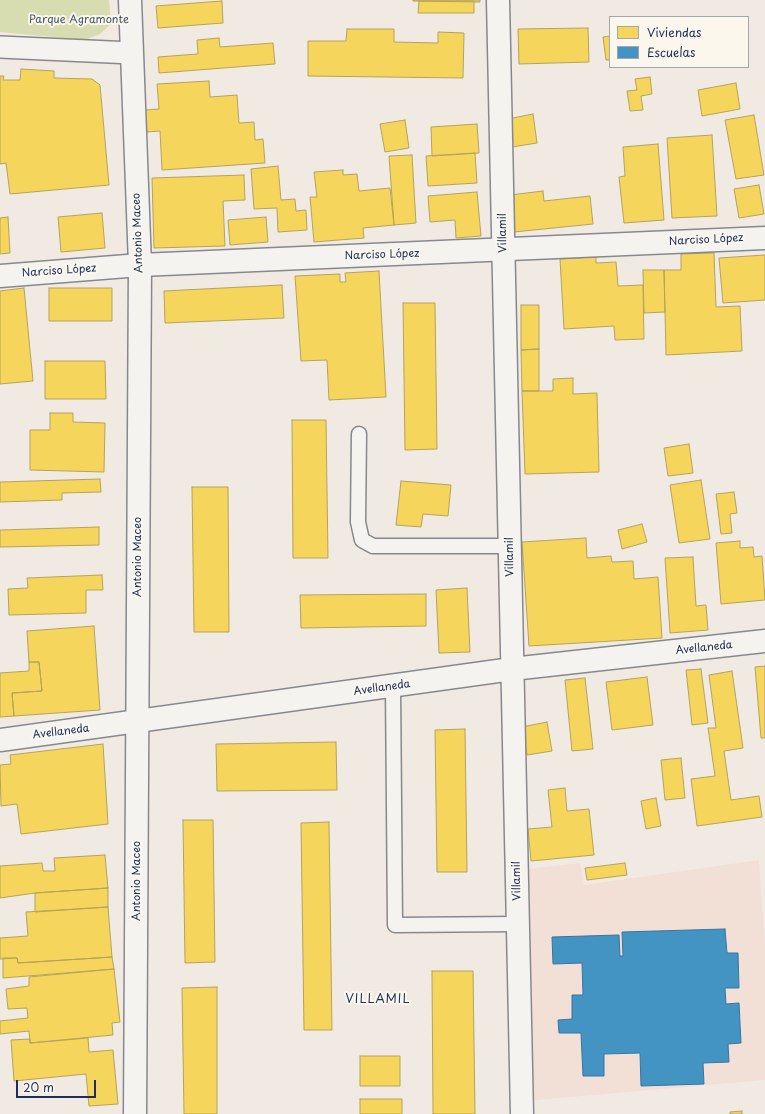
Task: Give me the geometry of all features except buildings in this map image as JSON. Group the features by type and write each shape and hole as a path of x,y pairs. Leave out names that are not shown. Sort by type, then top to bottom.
{"street":[{"name":"Antonio Maceo","path":"130,0 140,265 135,1114"},
{"name":"Villamil","path":"498,0 522,1114"},
{"path":"0,47 132,53"},
{"name":"Narciso López","path":"0,276 140,265 765,238"},
{"name":"Avellaneda","path":"0,740 512,669 765,641"}],"lane":[{"path":"359,434 358,522 362,540 373,546 510,546"},
{"path":"393,686 395,925 518,924"}],"shaded area":[{"path":"759,860 765,945 765,1080 525,1101 519,870 580,863 584,885"}],"green space":[{"name":"Parque Agramonte","path":"0,0 109,0 111,24 100,34 85,40 0,32"}],"district":[{"name":"VILLAMIL","path":"378,1000"}]}
